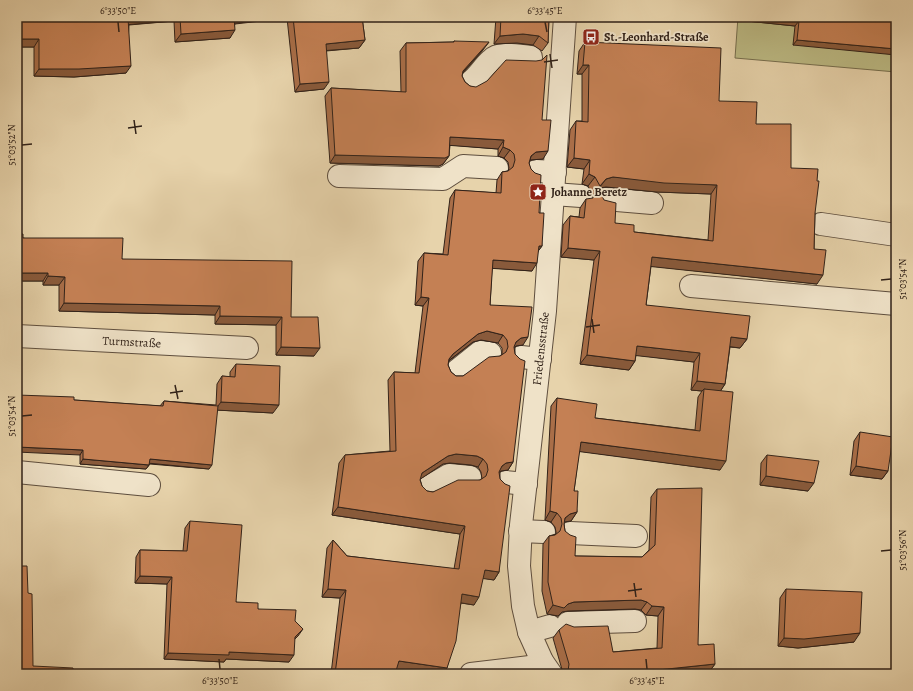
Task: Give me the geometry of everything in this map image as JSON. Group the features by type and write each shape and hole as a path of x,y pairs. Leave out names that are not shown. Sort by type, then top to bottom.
{"street":[{"name":"Friedensstraße","path":"547,667 529,632 520,587 520,531 516,483 553,194 546,171 562,58 564,17"},
{"path":"469,83 479,76 491,59 498,56 562,58"},
{"path":"339,176 443,179 463,166 497,168"},
{"path":"553,194 581,196"},
{"path":"605,198 652,203"},
{"path":"821,224 896,235"},
{"path":"691,286 896,304"},
{"name":"Turmstraße","path":"17,336 247,348"},
{"path":"455,372 480,352 490,353"},
{"path":"17,472 149,486"},
{"path":"427,488 449,475 470,477"},
{"path":"520,531 544,532"},
{"path":"570,533 636,536"},
{"path":"529,632 559,625 635,621"},
{"path":"471,674 530,667 547,667"}],"shaded area":[{"path":"738,17 896,17 896,72 735,58"}],"building":[{"path":"18,17 134,17 128,18 131,66 79,69 39,69 39,39 18,39"},
{"path":"180,17 234,17 235,30 181,34"},
{"path":"293,17 362,17 365,40 326,44 329,82 300,84"},
{"path":"501,17 549,17 548,43 539,36 523,34 500,36"},
{"path":"761,17 896,17 896,49 797,40 799,21"},
{"path":"489,42 463,71 462,76 465,82 470,86 476,87 487,81 506,60 536,61 542,60 547,55 542,120 551,120 548,151 536,152 531,156 529,163 531,169 535,173 541,175 539,213 544,213 542,246 539,246 537,263 493,260 490,305 532,307 528,337 521,338 516,342 514,347 515,354 520,359 525,361 513,462 506,463 502,466 499,472 500,479 505,484 510,486 499,572 485,570 479,597 462,594 456,641 447,668 399,661 395,674 335,674 346,590 328,589 333,540 347,556 459,569 465,526 338,507 345,455 396,451 394,372 419,373 429,298 421,297 424,253 448,255 455,190 501,193 502,172 508,171 513,167 515,160 514,154 510,150 503,147 504,140 450,137 449,156 445,158 335,155 331,88 406,92 406,43","holes":["487,331 503,335 507,340 508,347 506,352 500,356 489,357 463,376 456,376 451,372 448,365 449,359 478,334","456,454 477,456 483,459 487,464 488,470 486,476 480,480 458,480 433,492 427,491 422,486 420,480 422,473 448,456"]},
{"path":"585,42 721,48 719,101 757,102 756,124 791,124 791,168 818,169 817,181 819,181 815,213 814,249 826,250 823,275 652,257 646,305 750,316 747,339 731,337 725,384 697,381 700,353 637,346 635,361 587,355 600,251 568,248 570,216 584,218 586,199 593,198 599,190 604,200 616,203 615,223 634,225 634,232 713,241 717,185 664,183 613,177 606,179 600,186 595,177 589,174 590,160 574,158 576,121 588,122 589,65 583,65"},
{"path":"17,234 23,234 23,238 123,238 122,259 292,261 291,317 318,317 320,348 281,347 282,317 220,316 220,306 64,303 65,277 48,276 48,273 17,273"},
{"path":"236,364 280,366 279,405 221,402 222,376 235,377"},
{"path":"704,389 733,392 726,461 581,442 574,491 578,491 577,512 570,514 565,518 564,524 565,531 576,537 575,556 642,557 655,545 657,489 702,488 698,645 714,644 715,664 629,674 566,674 569,664 559,630 566,624 574,627 608,626 613,652 662,648 664,607 652,606 641,600 574,602 568,604 564,608 553,605 548,582 549,536 555,535 560,531 562,524 561,518 557,513 550,511 557,398 597,404 595,418 700,431"},
{"path":"17,395 74,397 74,400 163,406 164,401 218,406 212,465 150,459 149,465 83,459 83,450 17,447"},
{"path":"860,432 893,437 888,471 856,466"},
{"path":"767,455 819,461 814,483 766,476"},
{"path":"190,521 242,525 236,602 258,603 258,609 296,610 295,621 303,629 295,637 294,655 229,652 229,655 168,653 172,577 140,576 140,550 187,551"},
{"path":"17,566 27,566 28,593 32,594 33,666 73,668 73,674 17,674"},
{"path":"786,589 862,592 860,633 804,639 784,638"},
{"path":"714,670 740,671 740,674 714,674"}],"place":[{"name":"St.-Leonhard-Straße","path":"591,37"},
{"name":"Johanne Beretz","path":"538,192"}]}
